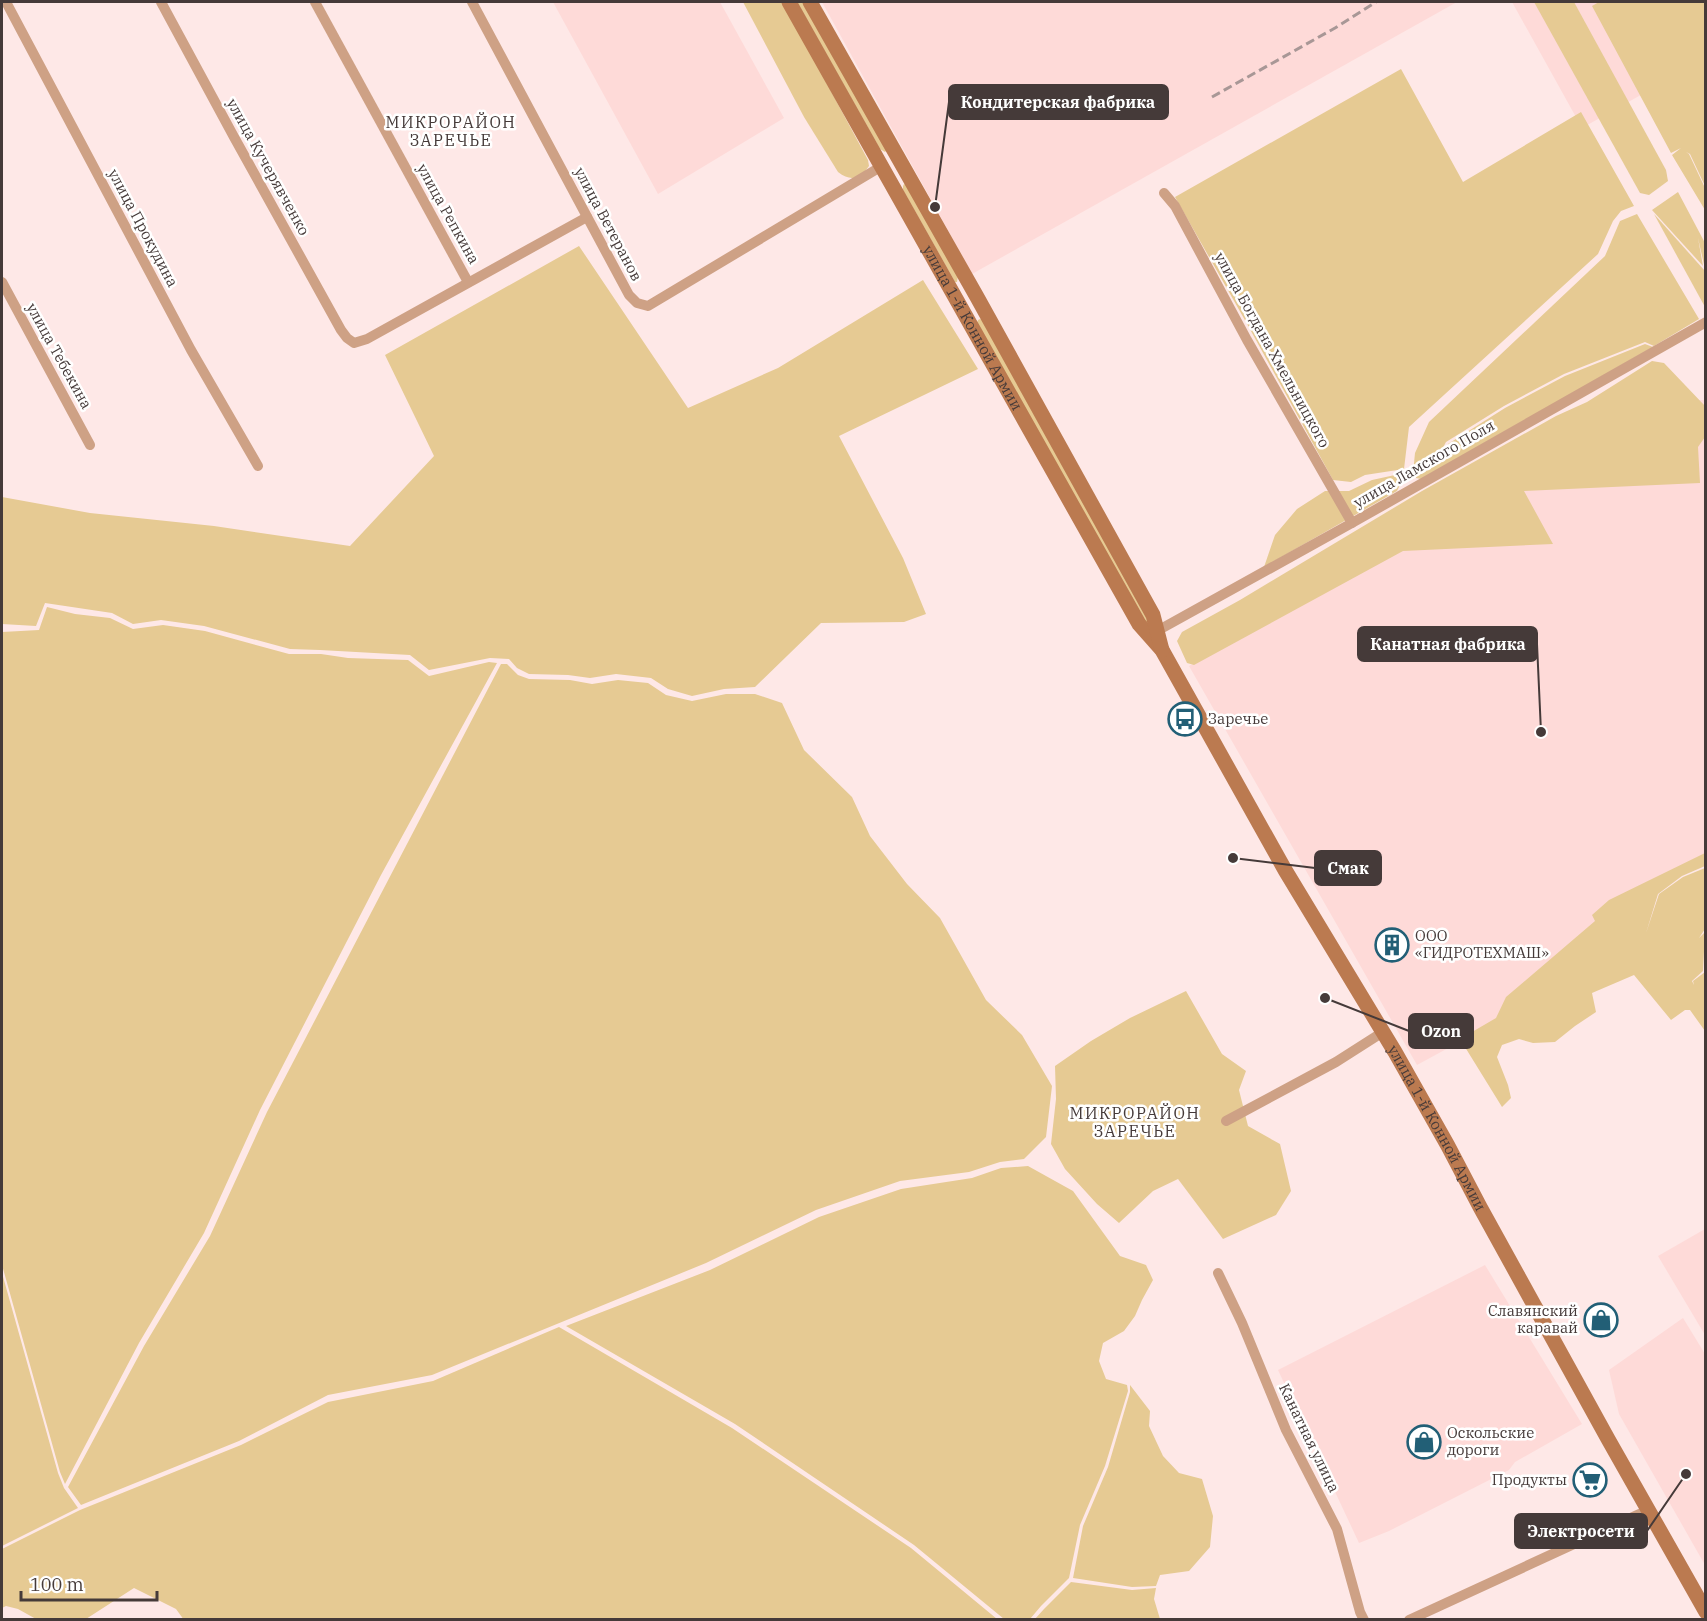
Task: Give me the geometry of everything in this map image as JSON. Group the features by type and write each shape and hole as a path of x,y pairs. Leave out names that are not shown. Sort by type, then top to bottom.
{"main road":[{"name":"улица 1-й Конной Армии","path":"789,2 1138,624 1161,650 1285,870 1383,1032 1448,1146 1522,1285 1706,1612"},
{"name":"улица 1-й Конной Армии","path":"810,2 975,293 1153,615 1161,650"},
{"path":"883,168 900,160"},
{"path":"958,303 975,293"}],"street":[{"name":"улица Прокудина","path":"6,2 191,350 258,466"},
{"name":"улица Кучерявченко","path":"160,2 340,330 354,343 367,339 468,282"},
{"name":"улица Репкина","path":"315,2 468,282"},
{"name":"улица Ветеранов","path":"472,2 587,217 630,295 637,303 648,306 883,168"},
{"name":"улица Богдана Хмельницкого","path":"1164,193 1175,206 1247,340 1352,523"},
{"path":"468,282 587,217"},
{"name":"улица Тебекина","path":"2,282 90,445"},
{"name":"улица Ламского Поля","path":"1157,631 1706,322"},
{"path":"1226,1121 1336,1062 1383,1032"},
{"name":"Канатная улица","path":"1218,1273 1242,1323 1286,1430 1337,1529 1364,1620"},
{"path":"1409,1620 1648,1510"}],"shaded area":[{"path":"553,2 720,2 784,118 658,194"},
{"path":"743,2 783,2 868,160 869,166 862,174 851,178 838,172 804,117"},
{"path":"797,2 803,2 887,150 885,152 880,149"},
{"path":"822,2 1457,2 972,274"},
{"path":"1512,2 1705,2 1705,59 1582,128"},
{"path":"1534,2 1574,2 1666,170 1668,181 1649,195 1640,193"},
{"path":"1599,2 1705,2 1705,186 1690,154 1686,152 1705,188 1705,210 1672,155 1681,148 1671,153 1592,6"},
{"path":"1401,69 1463,182 1581,112 1634,206 1621,211 1613,221 1598,254 1409,427 1404,469 1365,475 1351,482 1333,480 1175,197"},
{"path":"904,184 907,185 958,276 957,282 903,190"},
{"path":"1678,192 1705,243 1705,269 1698,238 1703,266 1652,210"},
{"path":"1637,214 1699,319 1654,346 1645,342 1564,374 1504,406 1446,442 1438,457 1413,473 1415,453 1429,422 1605,256 1620,221"},
{"path":"1654,214 1705,271 1705,307"},
{"path":"579,246 688,408 778,368 923,280 978,369 839,436 903,558 926,614 904,622 821,623 755,687 724,689 692,696 668,689 651,678 616,674 590,678 529,674 517,668 509,659 490,658 429,670 410,655 290,649 204,626 161,620 133,624 112,613 45,603 36,626 2,624 2,497 90,513 214,526 350,546 434,456 385,355"},
{"path":"980,319 983,320 1150,621 1147,624 1139,615 977,323"},
{"path":"1645,344 1653,347 1421,479 1414,475 1440,459 1448,444 1505,408 1565,376"},
{"path":"1652,361 1664,363 1705,406 1705,437 1698,447 1700,483 1524,491 1553,544 1403,551 1194,665 1187,663 1177,641 1182,632 1422,491 1556,416 1587,402"},
{"path":"1698,400 1705,400 1705,859 1610,907 1496,1022 1417,1065 1189,666 1408,545"},
{"path":"1395,475 1402,481 1397,491 1264,567 1275,535 1297,509 1325,491 1349,491 1372,480"},
{"path":"47,607 75,614 110,618 133,629 163,625 205,631 289,654 408,660 429,676 489,662 497,663 381,875 260,1110 204,1233 139,1343 65,1484 2,1265 2,632 39,630"},
{"path":"501,664 507,664 518,675 529,679 570,680 592,684 618,680 648,683 666,695 692,701 726,694 755,694 782,703 804,750 852,797 870,836 907,884 940,918 986,1000 1022,1035 1052,1086 1046,1137 1024,1159 1000,1162 969,1172 900,1181 816,1210 706,1263 432,1375 328,1395 239,1441 81,1505 68,1487 144,1346 210,1236 267,1112"},
{"path":"1705,853 1705,866 1682,876 1658,894 1646,933 1659,894 1683,877 1705,868 1705,929 1699,938 1705,932 1703,971 1692,981 1694,985 1693,981 1705,972 1705,1031 1690,1010 1685,1010 1671,1020 1634,975 1592,993 1596,1012 1555,1042 1533,1043 1519,1039 1502,1045 1497,1057 1511,1098 1502,1107 1460,1039 1496,1018 1506,997 1595,921 1592,915 1609,900"},
{"path":"1186,991 1222,1054 1246,1071 1239,1090 1248,1126 1280,1144 1291,1191 1276,1215 1223,1239 1178,1179 1153,1191 1119,1223 1097,1204 1065,1169 1051,1144 1056,1099 1055,1066 1130,1018"},
{"path":"1028,1166 1073,1191 1120,1256 1146,1265 1153,1280 1135,1316 1124,1331 1103,1343 1099,1361 1106,1379 1127,1385 1128,1391 1105,1466 1080,1525 1069,1578 1030,1619 1004,1619 914,1545 735,1424 566,1326 710,1270 819,1217 901,1189 972,1178 1001,1168"},
{"path":"1705,1229 1705,1335 1658,1256"},
{"path":"1485,1265 1582,1424 1515,1462 1509,1470 1389,1531 1359,1543 1278,1370"},
{"path":"2,1273 58,1473 64,1488 78,1508 2,1546"},
{"path":"1683,1318 1705,1354 1705,1565 1619,1414 1609,1370"},
{"path":"559,1327 732,1428 911,1548 997,1619 184,1620 176,1609 134,1588 86,1619 36,1619 18,1609 6,1606 2,1608 2,1549 80,1510 241,1445 328,1402 433,1381"},
{"path":"1130,1385 1150,1411 1149,1426 1163,1456 1179,1473 1202,1479 1213,1516 1210,1547 1189,1571 1160,1575 1156,1586 1132,1587 1073,1578 1083,1526 1108,1467 1130,1392"},
{"path":"1071,1582 1132,1590 1156,1588 1154,1599 1160,1619 1035,1619"}],"railway":[{"path":"1212,97 1335,28 1376,2"}],"place":[{"name":"Кондитерская фабрика","path":"935,207"},
{"name":"Заречье","path":"1185,719"},
{"name":"Канатная фабрика","path":"1541,732"},
{"name":"Смак","path":"1233,858"},
{"name":"ООО «ГИДРОТЕХМАШ»","path":"1392,945"},
{"name":"Ozon","path":"1325,998"},
{"name":"Славянский каравай","path":"1601,1320"},
{"name":"Оскольские дороги","path":"1424,1442"},
{"name":"Электросети","path":"1686,1474"},
{"name":"Продукты","path":"1590,1480"}],"district":[{"name":"МИКРОРАЙОН ЗАРЕЧЬЕ","path":"451,131"},
{"name":"МИКРОРАЙОН ЗАРЕЧЬЕ","path":"1135,1122"}]}
